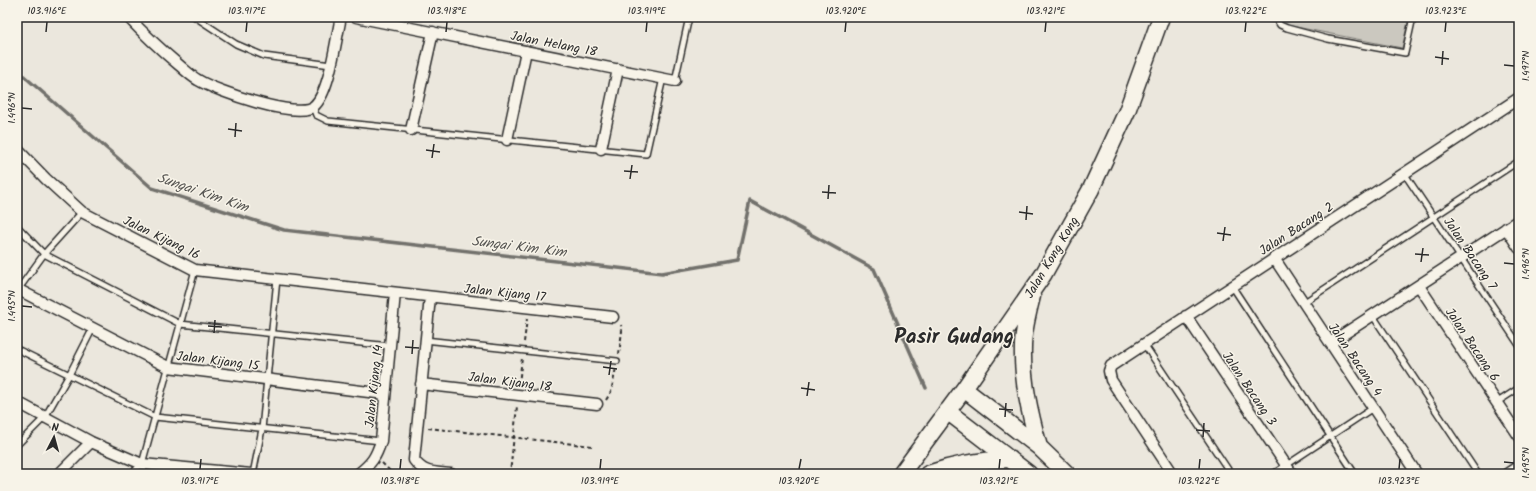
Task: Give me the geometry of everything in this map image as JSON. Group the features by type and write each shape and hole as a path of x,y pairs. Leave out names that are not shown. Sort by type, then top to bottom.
{"main road":[{"name":"Jalan Kong Kong","path":"901,474 964,389 1043,275 1091,189 1127,110 1161,17"},
{"path":"1033,289 1023,346 1024,368 1032,419 1039,446"},
{"path":"964,389 1039,446 1067,474"},
{"path":"947,411 1029,474"},
{"path":"928,474 958,465 985,460 1010,459"}],"street":[{"path":"128,17 147,38 197,80 222,92 275,107 299,110 313,107 321,98 327,82 341,17"},
{"name":"Jalan Helang 18","path":"356,17 675,81"},
{"path":"411,130 432,32"},
{"path":"507,140 526,51"},
{"path":"601,149 618,69"},
{"name":"Jalan Bacang 2","path":"1173,474 1109,376 1111,366 1519,98"},
{"name":"Jalan Kijang 16","path":"17,149 46,179 82,212 195,270 395,293"},
{"path":"1330,343 1519,220"},
{"path":"1506,228 1519,248"},
{"name":"Jalan Bacang 4","path":"1274,258 1417,474"},
{"name":"Jalan Bacang 6","path":"1419,286 1519,436"},
{"name":"Jalan Kijang 15","path":"17,290 168,367 385,394"},
{"name":"Jalan Kijang 17","path":"395,293 613,317"},
{"name":"Jalan Kijang 14","path":"358,474 376,457 381,441 395,293"},
{"path":"430,297 414,460 420,468 431,472 450,474"},
{"name":"Jalan Bacang 3","path":"1186,316 1289,470"},
{"name":"Jalan Kijang 18","path":"421,384 597,404"},
{"path":"17,402 91,442 142,464 200,472 252,474"},
{"path":"59,474 91,442"}],"lane":[{"path":"195,17 236,44 264,56 331,65"},
{"path":"675,81 689,17"},
{"path":"1275,17 1280,25 1287,28 1328,39 1405,54 1414,17"},
{"path":"313,107 316,115 328,122 646,154 663,78"},
{"path":"1303,303 1519,161"},
{"name":"Jalan Bacang 7","path":"1404,173 1519,345"},
{"path":"17,290 44,254 82,212"},
{"path":"17,226 44,254 180,324 390,346"},
{"path":"131,474 142,464 195,270"},
{"path":"252,474 262,429 277,280"},
{"path":"1232,286 1356,474"},
{"path":"1373,316 1478,474"},
{"path":"17,445 45,417 93,328"},
{"path":"425,340 617,362"},
{"path":"1144,344 1231,474"},
{"path":"17,350 155,417 381,441"},
{"path":"1496,403 1519,388"},
{"path":"1273,474 1289,470 1331,436 1374,408"}],"path":[{"path":"417,427 592,446"},
{"path":"376,457 393,474"}],"shaded area":[{"path":"1246,17 1409,17 1402,48"}],"waterway":[{"name":"Sungai Kim Kim","path":"17,70 152,188 284,230 662,273 737,260 750,201 874,269 926,388"}],"district":[{"name":"Pasir Gudang","path":"954,336"}]}
